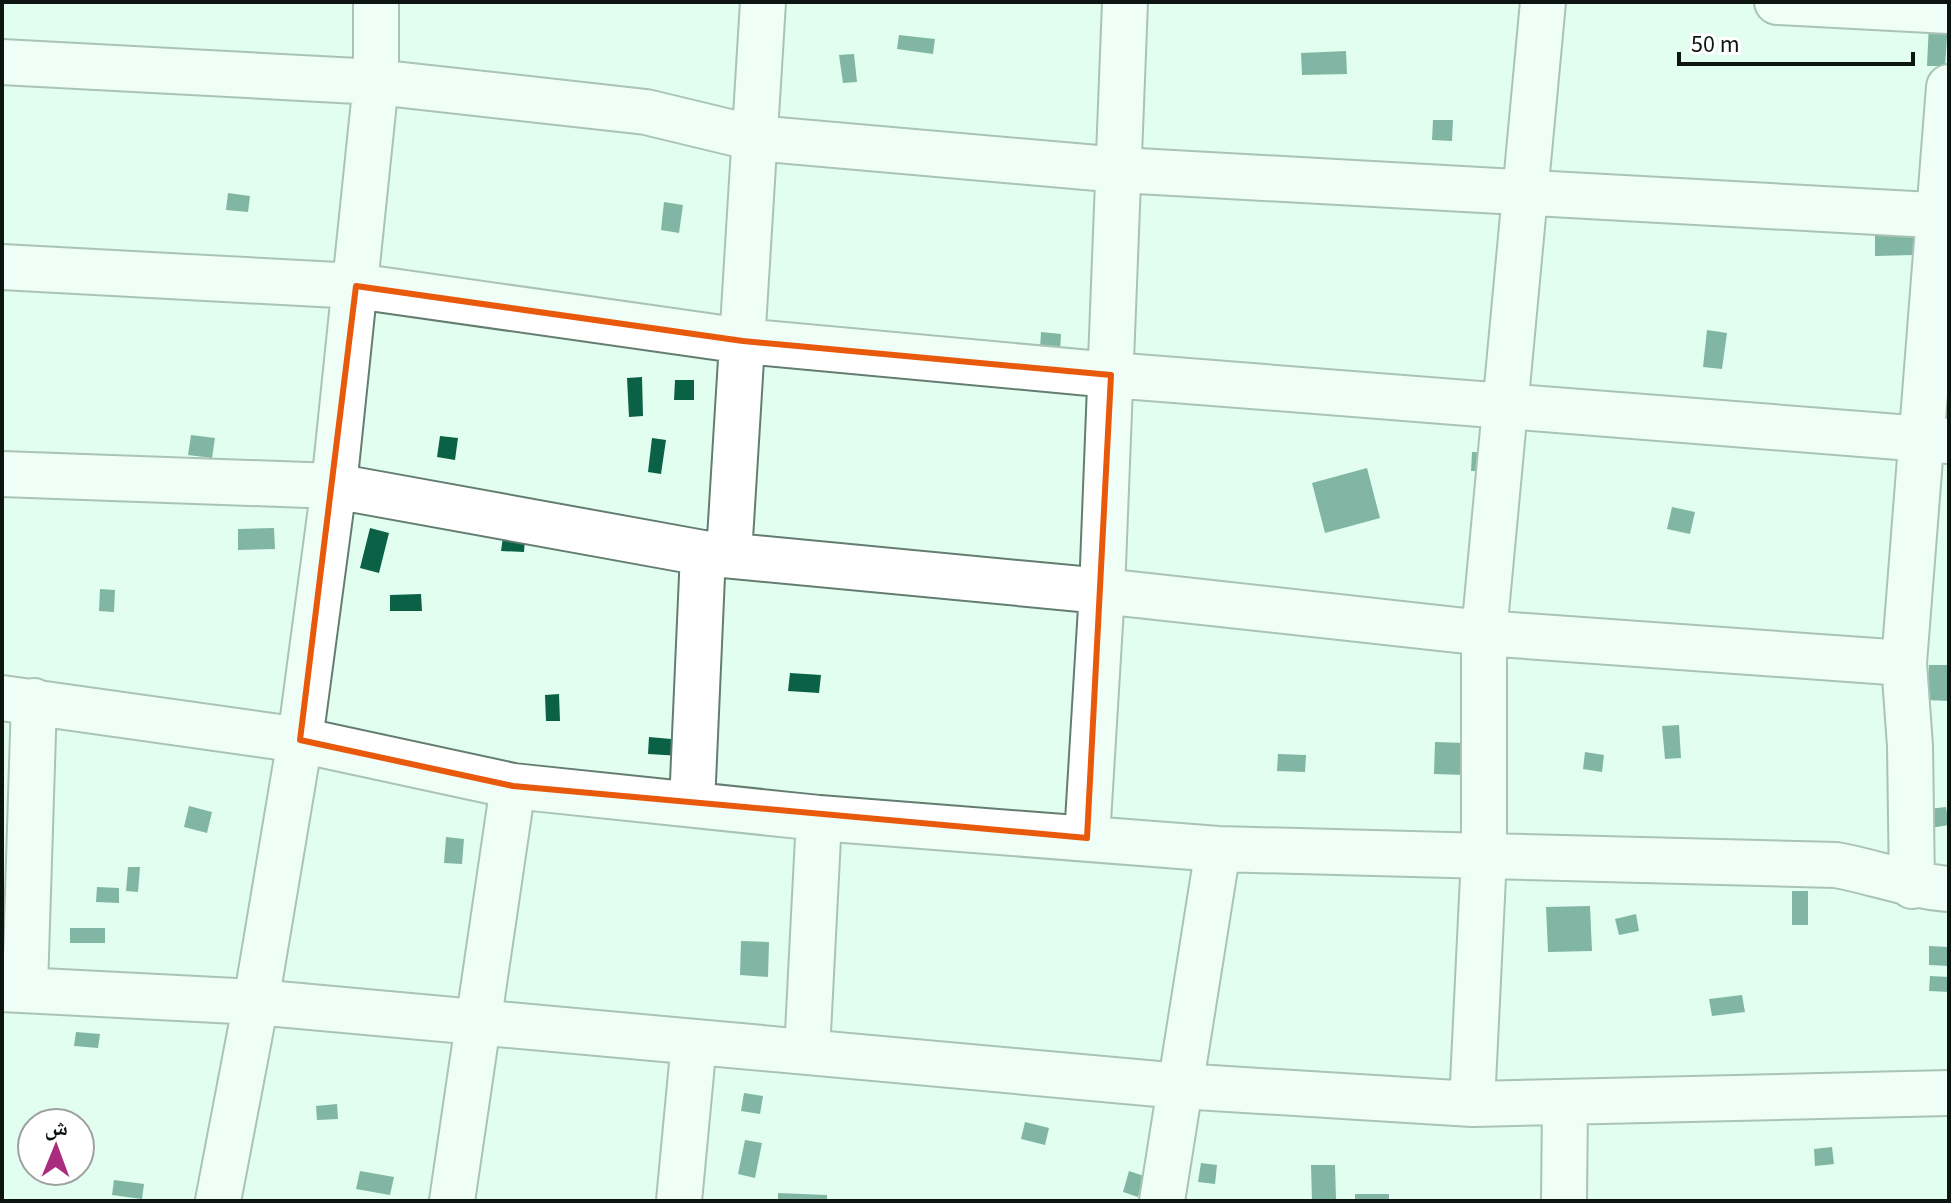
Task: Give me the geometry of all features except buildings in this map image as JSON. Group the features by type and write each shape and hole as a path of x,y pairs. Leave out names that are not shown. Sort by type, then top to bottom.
{"street":[{"path":"218,1201 256,1002 300,740 334,486 376,82 376,2"},
{"path":"692,804 716,554 743,341 763,2"},
{"path":"1087,838 1102,591 1125,2"},
{"path":"1472,1104 1484,856 1484,633 1543,2"},
{"path":"1777,2 1949,11"},
{"path":"2,62 376,82 646,112 754,138 1120,170 1944,216"},
{"path":"1949,87 1934,440 1904,663 1930,745 1931,888 1836,865 1218,849 819,818 513,786 300,740 18,700 14,988 256,1002 1180,1086 1472,1104 1949,1093"},
{"path":"2,267 356,286 743,341 1507,408 1934,440"},
{"path":"2,474 334,486 716,554 1102,591 1484,633 1904,663"},
{"path":"452,1201 513,786"},
{"path":"807,1052 819,818"},
{"path":"1162,1201 1218,849"},
{"path":"679,1201 694,1042"},
{"path":"1564,1201 1565,1103"}],"highlighted area":[{"path":"356,286 743,341 1111,375 1087,838 513,786 300,740"}]}
